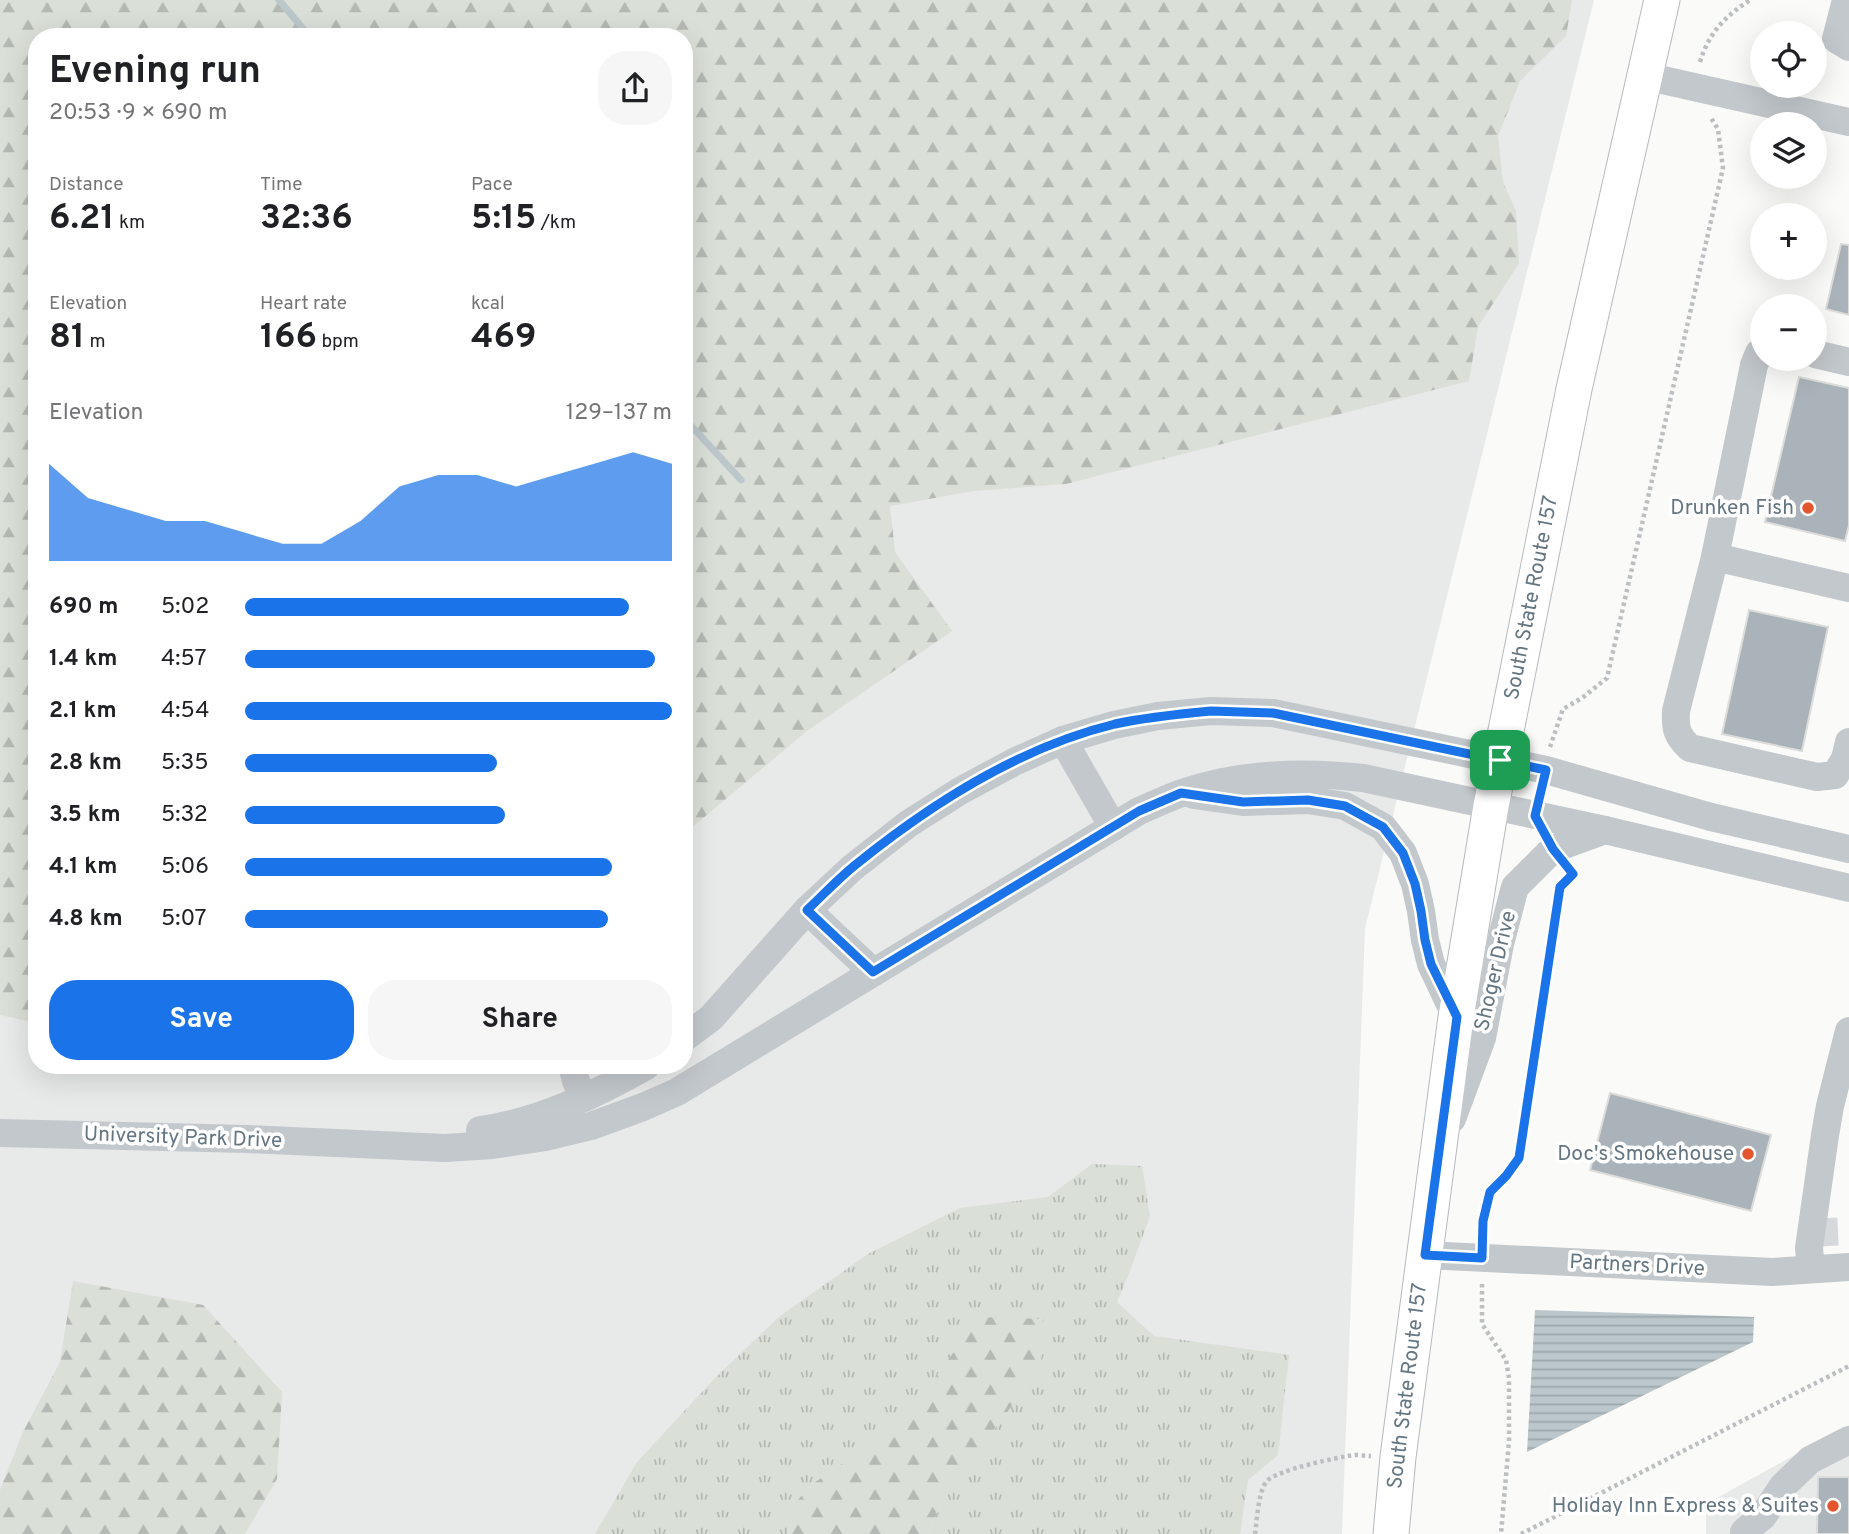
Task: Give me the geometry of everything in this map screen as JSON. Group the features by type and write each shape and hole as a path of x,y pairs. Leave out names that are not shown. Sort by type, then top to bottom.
{"main road":[{"name":"South State Route 157","path":"1391,1534 1398,1457 1457,1017 1491,806 1574,389 1662,0"}],"street":[{"path":"1846,0 1836,39 1849,47"},
{"path":"1645,76 1849,122"},
{"path":"1827,357 1849,362"},
{"path":"1753,371 1715,556 1675,724 1679,738 1690,748 1817,777 1835,775 1845,759 1849,742"},
{"path":"1715,556 1849,588"},
{"path":"693,1031 711,1018 807,910 852,868 908,824 960,791 1063,740 1114,724 1158,716 1211,711 1273,713 1546,770 1711,817 1849,849"},
{"path":"1063,740 1113,827"},
{"name":"University Park Drive","path":"0,1133 446,1147 492,1145 546,1137 591,1125 677,1092 1139,811 1181,793 1239,779 1285,774 1324,774 1363,778 1491,806"},
{"path":"1181,793 1243,802 1308,800 1345,806 1383,827 1403,853 1415,884 1431,964 1457,1017"},
{"path":"1491,806 1849,888"},
{"name":"Shoger Drive","path":"1438,1158 1482,1038 1500,944 1516,887 1553,849 1605,830"},
{"path":"807,910 873,972"},
{"path":"1811,1269 1809,1248 1825,1135 1849,1031"},
{"path":"574,1074 583,1098"},
{"name":"University Park Drive","path":"366,1144 493,1128 549,1112 602,1091 632,1074"},
{"name":"Partners Drive","path":"1425,1255 1772,1272 1849,1267"},
{"path":"1744,1534 1763,1516 1783,1486 1810,1460 1849,1440"}],"path":[{"path":"1546,770 1563,709 1607,678 1723,168 1717,129 1692,86 1706,43 1732,12 1750,0"},
{"path":"1501,1534 1510,1441 1510,1378 1506,1360 1482,1324 1483,1221 1490,1192 1519,1158 1560,887 1573,874 1553,849"},
{"path":"1521,1534 1849,1366"},
{"path":"1255,1534 1262,1490 1266,1482 1274,1476 1356,1455 1398,1457"}],"shaded area":[{"path":"0,0 1594,0 1365,929 1342,1534 0,1534"},
{"path":"1535,1310 1754,1317 1753,1342 1527,1452"},
{"path":"1849,1425 1849,1534 1706,1534 1706,1504"}],"green space":[{"path":"0,0 1572,0 1566,36 1520,81 1498,136 1503,182 1516,211 1519,263 1478,327 1469,381 1066,484 974,491 890,506 895,552 952,631 807,731 693,826 693,28 28,28 28,1021 0,1015"},
{"path":"1092,1164 1142,1166 1150,1216 1117,1302 1154,1336 1289,1355 1278,1455 1248,1480 1240,1534 928,1534 948,1489 1041,1368 982,1317 942,1367 913,1415 811,1485 796,1502 788,1534 595,1534 637,1462 715,1378 780,1316 868,1254 960,1208 1048,1197"},
{"path":"73,1281 203,1305 282,1392 277,1479 245,1534 0,1534 0,1490 23,1432 60,1362"},
{"path":"982,1317 1043,1319 1041,1368 948,1489 928,1534 788,1534 796,1502 811,1485 913,1415 942,1367"}],"building":[{"path":"1841,244 1849,245 1849,315 1827,309"},
{"path":"1799,377 1849,388 1849,525 1845,541 1765,522"},
{"path":"1749,610 1828,627 1802,751 1722,734"},
{"path":"1610,1093 1771,1135 1751,1211 1590,1170"},
{"name":"Holiday Inn Express & Suites","path":"1818,1477 1849,1477 1849,1534 1817,1534"}],"waterway":[{"path":"279,0 302,28"},
{"path":"693,428 741,480"}],"tunnel":[{"path":"1810,1233 1849,1231"}],"place":[{"name":"Drunken Fish","path":"1808,508"},
{"name":"Doc's Smokehouse","path":"1748,1154"},
{"name":"Holiday Inn Express & Suites","path":"1833,1506"}],"route":[{"path":"1211,711 1273,713 1500,760 1546,770 1535,816 1553,849 1573,874 1560,887 1519,1158 1490,1192 1483,1221 1482,1258 1425,1255 1457,1017 1431,964 1415,884 1403,853 1383,827 1345,806 1308,800 1243,802 1181,793 1139,811 873,972 807,910 852,868 908,824 960,791 1063,740 1114,724 1211,711"}]}
